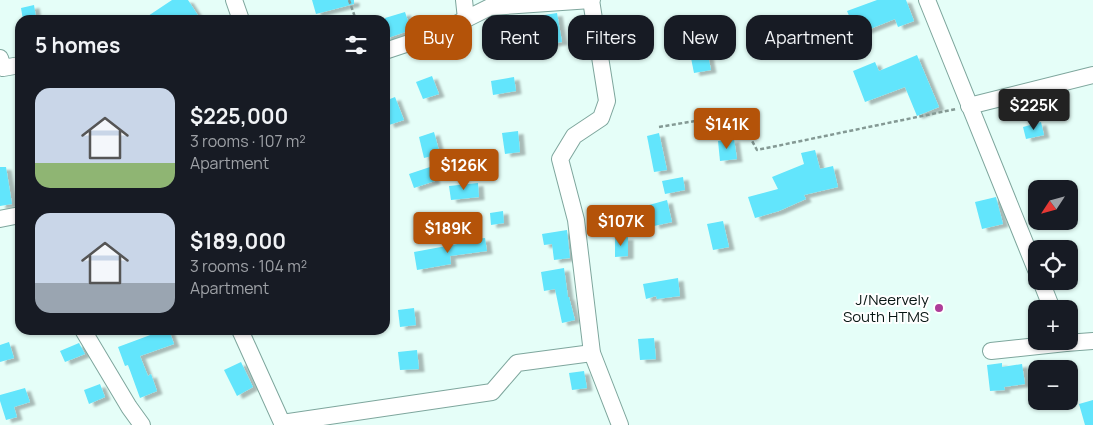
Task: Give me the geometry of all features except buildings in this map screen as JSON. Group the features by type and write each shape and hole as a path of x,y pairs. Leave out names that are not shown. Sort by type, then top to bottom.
{"street":[{"path":"234,0 239,15"},
{"path":"464,0 466,15"},
{"path":"472,16 490,7 592,0 607,101 601,118 574,136 560,159 576,220 592,353 620,425"},
{"path":"927,0 1028,250"},
{"path":"390,49 405,44"},
{"path":"0,58 3,68 15,66"},
{"path":"969,106 1093,75"},
{"path":"0,219 15,216"},
{"path":"86,335 129,407 142,425"},
{"path":"242,335 282,424 492,392 517,363 592,353"},
{"path":"1078,342 1093,341"},
{"path":"991,351 1028,346"}],"path":[{"path":"349,0 354,15"},
{"path":"659,127 737,114 757,150 969,106"}],"place":[{"name":"J/Neervely South HTMS","path":"939,308"}]}
